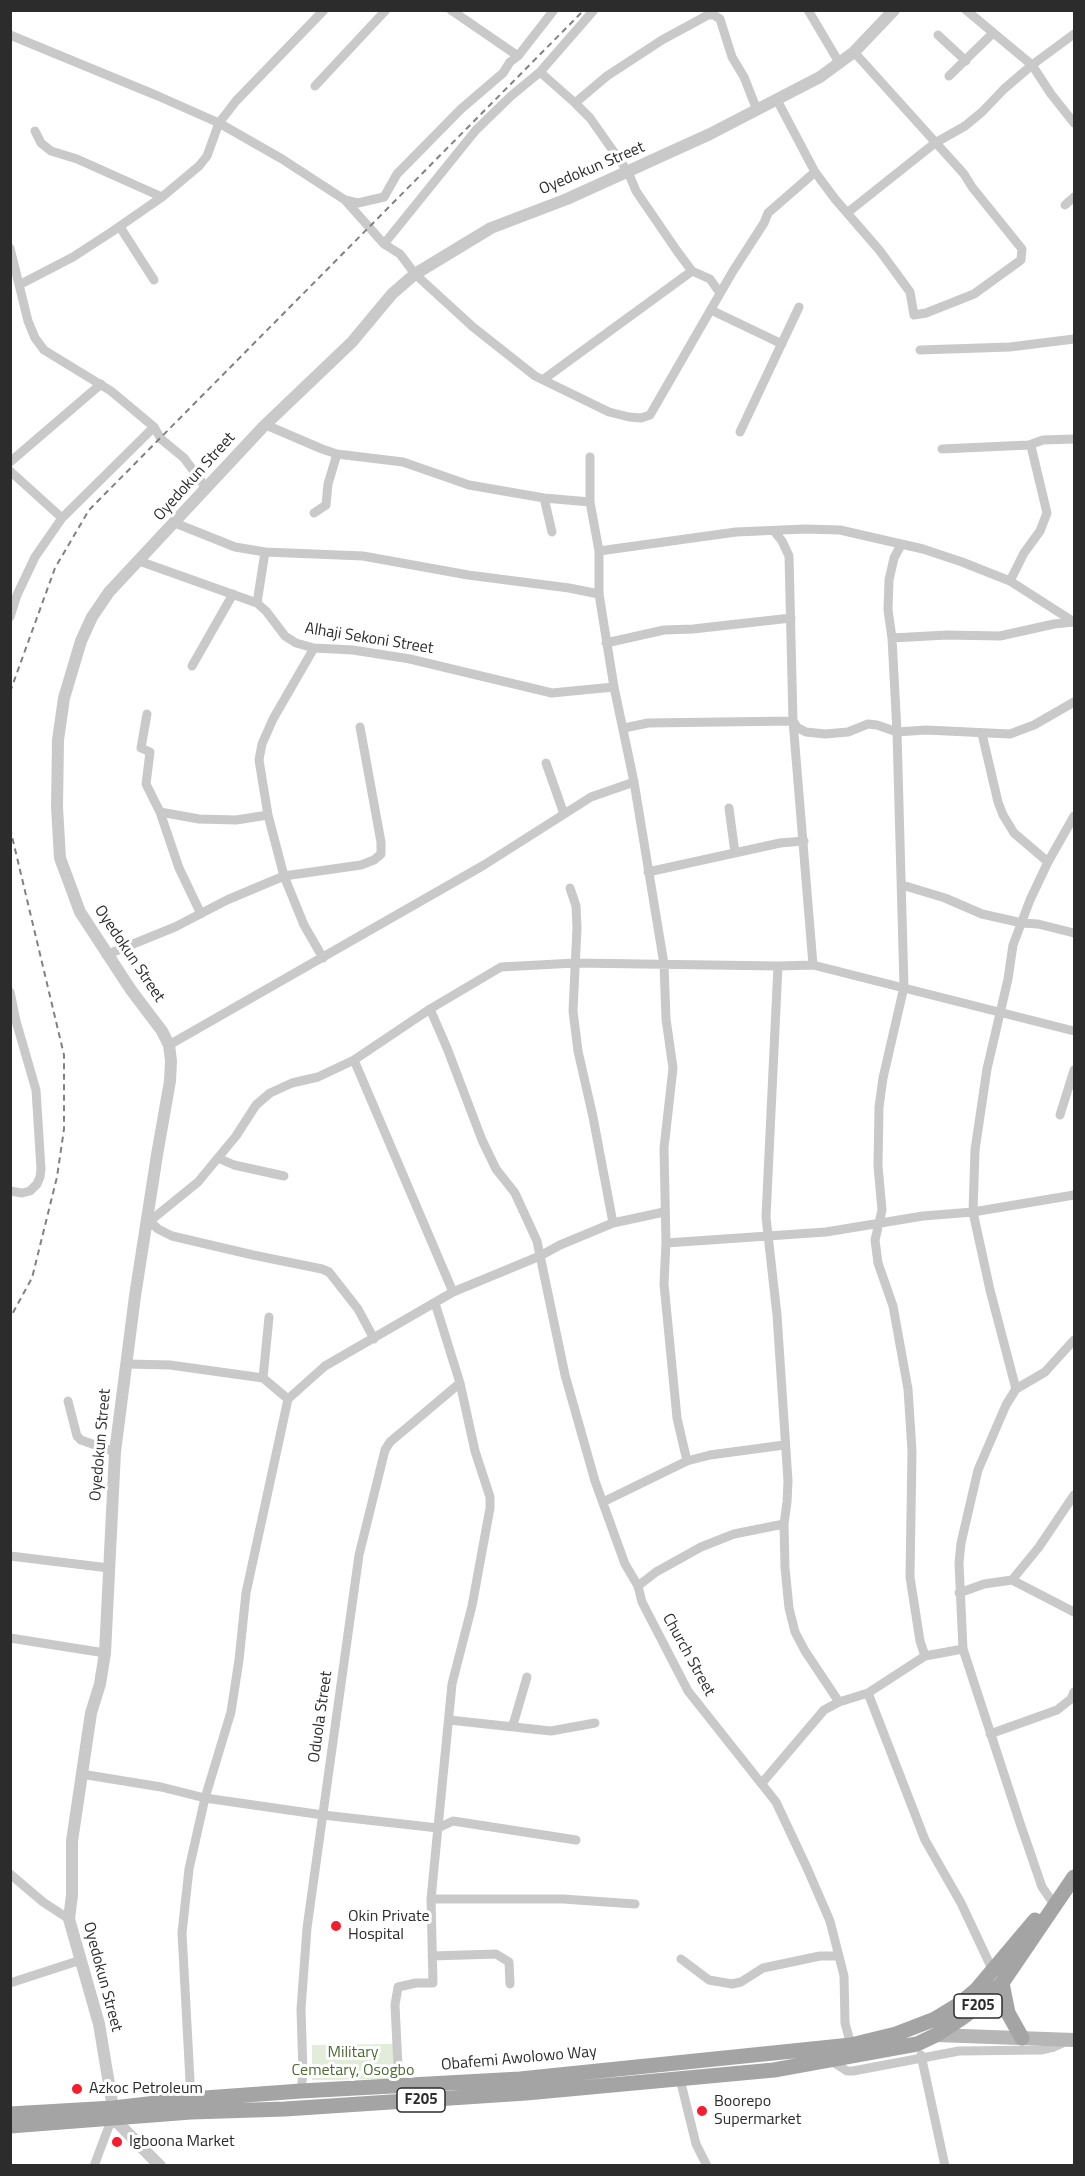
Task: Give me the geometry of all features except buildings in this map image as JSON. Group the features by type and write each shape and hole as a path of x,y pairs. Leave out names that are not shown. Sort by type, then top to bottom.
{"main road":[{"name":"F205","path":"920,2051 936,2035 975,2009 1074,1867"},
{"name":"F205","path":"851,2045 896,2034 935,2019 997,1977 1074,1877"},
{"path":"997,1977 1008,2013 1022,2038"},
{"path":"936,2035 1072,2040"},
{"name":"Obafemi Awolowo Way","path":"10,2114 114,2115 191,2099 520,2079 851,2045"},
{"name":"Obafemi Awolowo Way","path":"10,2126 114,2115 491,2096 774,2070 830,2060 920,2051"},
{"path":"774,2054 774,2070"}],"street":[{"path":"19,285 73,257 120,227 162,197 199,166 207,156 219,123 236,101 324,10"},
{"path":"315,86 386,10"},
{"path":"451,10 518,56"},
{"path":"345,200 358,203 384,197 396,174 461,109 503,73 554,10"},
{"path":"384,244 476,130 540,72 594,10"},
{"path":"808,10 840,64"},
{"name":"Oyedokun Street","path":"114,2115 99,2024 69,1919 72,1895 72,1841 91,1713 100,1684 105,1653 115,1452 170,1081 169,1045 162,1031 106,955 80,912 60,858 57,740 64,698 81,641 92,617 109,592 266,425 352,342 392,294 415,274 491,228 567,199 628,172 777,100 840,64 894,10"},
{"path":"966,10 1032,65 1074,123"},
{"path":"575,103 606,76 653,46 713,13 720,19 732,57 744,77 757,110"},
{"path":"949,76 993,33"},
{"path":"847,213 935,143 965,126 1032,65 1074,34"},
{"path":"938,35 966,61"},
{"path":"10,36 219,123 282,159 345,200 384,244 400,254 415,274 473,327 535,376 609,412 629,417 650,416 720,293 764,224 768,213 815,172"},
{"path":"777,100 815,172 880,251 910,292 914,315 926,313 974,294 1013,266 1022,257 1022,249 972,188 964,174 854,52"},
{"path":"540,72 590,118 628,172 636,191 656,223 692,272 710,279 720,293"},
{"path":"35,130 41,143 51,150 78,159 162,197"},
{"path":"1065,205 1074,197"},
{"path":"120,227 154,280"},
{"path":"10,248 28,321 39,344 44,350 101,384 154,427 161,439 184,458 207,489"},
{"path":"544,379 692,272"},
{"path":"740,432 799,307"},
{"path":"711,310 782,344"},
{"path":"920,350 1010,347 1074,339"},
{"path":"10,462 101,384"},
{"path":"266,425 322,449 403,462 469,485 544,498 590,502"},
{"path":"11,616 17,595 35,557 62,518 154,427"},
{"path":"942,449 1029,445 1043,440 1074,439"},
{"path":"1010,581 1024,553 1040,531 1047,513 1029,445"},
{"path":"314,513 328,501 328,484 338,453"},
{"path":"590,457 590,502 599,551 599,594 606,643 634,782 664,964 666,1019 673,1068 664,1149 666,1243 664,1284 677,1418 687,1461"},
{"path":"10,471 62,518"},
{"path":"544,498 552,532"},
{"path":"175,523 235,547 265,552 363,556 468,575 599,594"},
{"path":"599,551 736,532 840,530 923,549 962,562 1010,581 1074,622"},
{"path":"774,531 789,556 793,721 813,965"},
{"path":"901,545 894,558 889,580 888,610 892,638 897,732 904,987 883,1078 879,1107 878,1166 882,1210 875,1240 878,1263 893,1306 908,1389 912,1451 910,1577 920,1641 925,1656"},
{"path":"257,603 265,552"},
{"name":"Alhaji Sekoni Street","path":"139,561 257,603 285,636 296,643 314,648 353,650 410,659 552,693 614,687"},
{"path":"192,666 233,594"},
{"path":"606,643 664,630 791,618"},
{"path":"892,638 947,635 1000,636 1074,622"},
{"path":"314,648 273,719 262,744 259,760 268,815 284,876 304,925 323,958"},
{"path":"793,721 798,728 806,732 825,734 848,732 868,724 897,732 926,730 1010,734 1023,730 1074,702"},
{"path":"147,714 141,748 150,752 146,784 160,812 179,868 201,914"},
{"path":"624,728 648,723 793,721"},
{"path":"106,955 175,927 227,900 284,876 361,865 374,860 381,854 382,849 360,727"},
{"path":"982,734 1003,815 1014,833 1048,862"},
{"path":"546,763 564,814"},
{"path":"169,1045 484,865 591,797 634,782"},
{"path":"729,808 735,853"},
{"path":"160,812 199,819 236,820 268,815"},
{"path":"1016,1389 1006,1360 973,1212 977,1132 987,1069 1013,945 1030,900 1074,816"},
{"path":"648,872 780,843 804,841"},
{"path":"902,885 945,898 982,914 1074,933"},
{"path":"570,888 576,906 573,1011 578,1051 613,1223"},
{"path":"148,1227 198,1182 236,1136 256,1105 270,1093 292,1083 318,1077 354,1060 430,1009 501,967 575,963 813,965 1074,1031"},
{"path":"778,966 766,1218 777,1315 788,1481 788,1502 784,1524 786,1578 789,1608 795,1632 839,1701"},
{"path":"10,992 13,1021 36,1090 41,1169 37,1184 30,1191 22,1193 10,1191"},
{"name":"Church Street","path":"430,1009 482,1140 496,1169 515,1192 531,1226 540,1256 565,1375 603,1502 625,1564 688,1690 776,1802 830,1921 844,1976 845,2023 851,2045"},
{"path":"354,1060 453,1292"},
{"path":"1060,1115 1074,1070"},
{"path":"218,1158 234,1165 284,1176"},
{"path":"666,1243 769,1238 826,1232 923,1216 973,1212 1063,1195 1074,1195"},
{"path":"191,2099 182,1933 189,1869 206,1798 231,1712 246,1593 288,1399 325,1366 453,1292 613,1223 664,1212"},
{"path":"148,1227 159,1229 172,1236 329,1272 358,1309 374,1339"},
{"path":"399,2087 395,2005 398,1987 416,1983 433,1983 431,1899 452,1684 472,1606 490,1508 490,1497 475,1452 460,1383 435,1303"},
{"path":"263,1377 270,1317"},
{"path":"1051,1900 1042,1887 963,1649 959,1593 961,1543 978,1470 996,1426 1016,1389 1045,1372 1074,1340"},
{"path":"128,1364 170,1365 263,1377 288,1399"},
{"name":"Oduola Street","path":"301,2091 303,2073 301,2009 307,1928 359,1555 385,1450 390,1442 460,1383"},
{"path":"68,1401 77,1436 81,1440 115,1452"},
{"path":"603,1502 687,1461 710,1455 784,1445"},
{"path":"1012,1580 1039,1547 1074,1495"},
{"path":"638,1586 656,1572 701,1547 734,1534 784,1524"},
{"path":"10,1556 109,1568"},
{"path":"959,1593 984,1584 1012,1580 1074,1612"},
{"path":"10,1638 105,1653"},
{"path":"762,1783 824,1710 839,1701 868,1693 925,1656 963,1649"},
{"path":"513,1725 526,1677"},
{"path":"868,1693 925,1839 961,1903 997,1977"},
{"path":"990,1734 1057,1710 1073,1697"},
{"path":"449,1720 513,1725 551,1731 595,1722"},
{"path":"81,1774 161,1787 206,1798 323,1815 438,1828 453,1821 576,1839"},
{"path":"10,1874 43,1902 69,1919"},
{"path":"431,1899 563,1899 635,1904"},
{"path":"432,1956 496,1954 509,1962 510,1984"},
{"path":"681,1959 709,1980 732,1984 741,1982 763,1968 820,1956 838,1956"},
{"path":"10,1983 81,1960"},
{"path":"945,2166 920,2051 1041,2050 1072,2040"},
{"path":"680,2079 696,2144 707,2166"},
{"path":"94,2166 114,2115 160,2166"}],"green space":[{"name":"Military Cemetary, Osogbo","path":"393,2044 394,2079 312,2080 312,2045"}],"railway":[{"path":"10,692 55,568 89,510 584,10"},
{"path":"10,828 64,1055 64,1129 57,1177 32,1278 10,1318"}],"place":[{"name":"Okin Private Hospital","path":"336,1926"},
{"name":"Azkoc Petroleum","path":"77,2089"},
{"name":"Boorepo Supermarket","path":"702,2111"},
{"name":"Igboona Market","path":"117,2142"}]}
